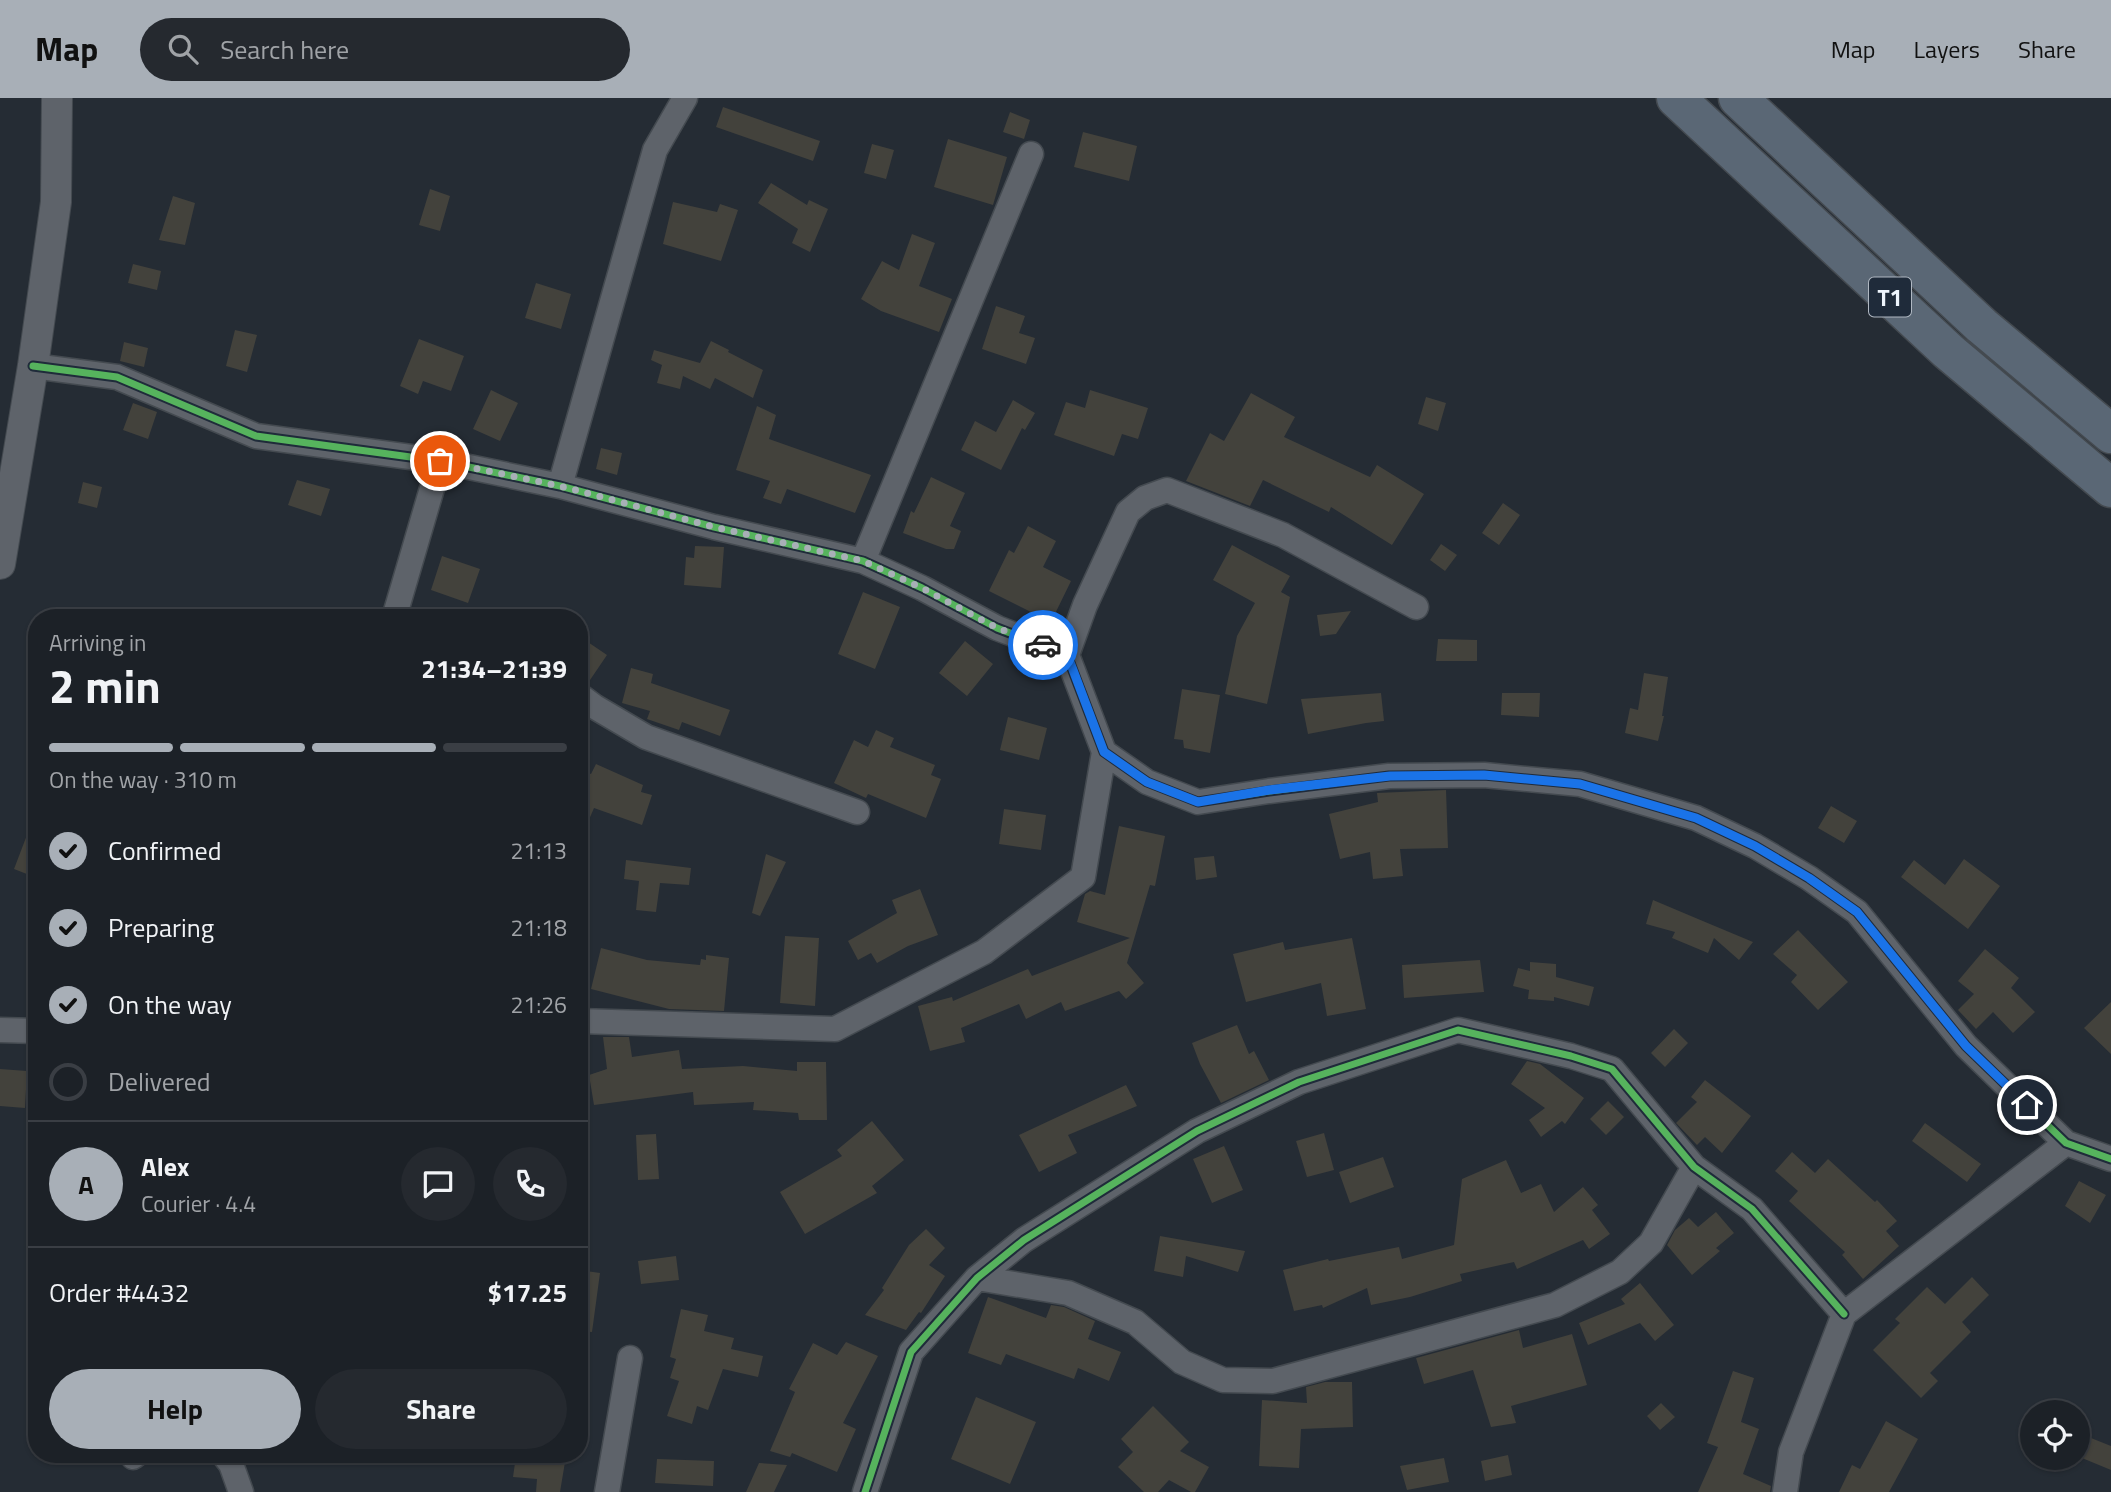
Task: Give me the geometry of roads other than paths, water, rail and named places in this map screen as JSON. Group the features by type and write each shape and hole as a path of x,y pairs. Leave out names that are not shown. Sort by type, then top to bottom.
{"highway":[{"name":"T1","path":"1676,98 1948,351 2111,488"},
{"name":"T1","path":"1738,98 1982,326 2111,434"}],"street":[{"path":"0,564 33,366 56,202 57,98"},
{"path":"560,486 655,150 685,98"},
{"path":"863,561 1031,154"},
{"path":"33,366 117,377 256,436 440,461 560,486 714,527 863,561 922,588 997,628 1067,654"},
{"path":"397,609 440,461"},
{"path":"588,1021 835,1029 984,952 1083,877 1104,752 1067,654 1128,512 1145,498 1167,490 1283,535 1416,607"},
{"path":"588,702 646,737 857,812"},
{"path":"1104,752 1147,782 1198,802 1269,790 1390,776 1484,775 1580,784 1696,818 1766,852 1857,912 1966,1046 2066,1143 2111,1159"},
{"path":"0,1030 28,1031"},
{"path":"865,1492 911,1352 977,1278 1024,1240 1197,1131 1298,1082 1458,1030 1571,1056 1612,1069 1694,1167 1752,1209 1844,1314"},
{"path":"1786,1492 1791,1452 1844,1314 2066,1143"},
{"path":"977,1278 1068,1293 1135,1322 1182,1362 1223,1380 1273,1381 1555,1306 1620,1272 1651,1243 1694,1167"},
{"path":"607,1492 630,1358"},
{"path":"231,1463 241,1492"}]}
